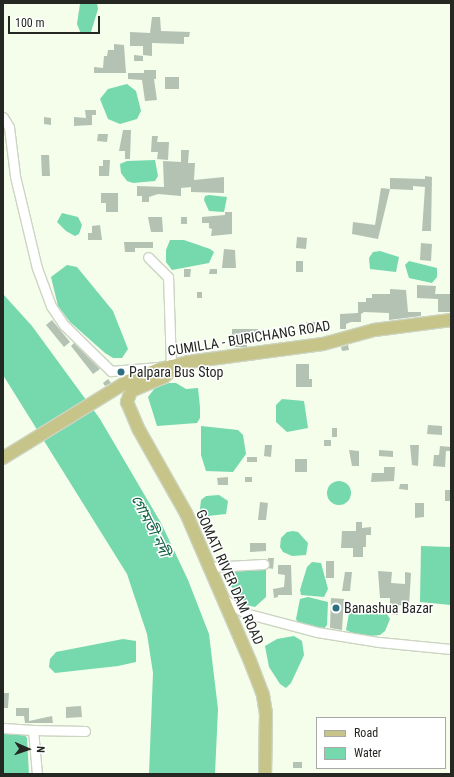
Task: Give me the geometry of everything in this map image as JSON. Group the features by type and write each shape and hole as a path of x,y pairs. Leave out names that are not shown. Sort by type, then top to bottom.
{"main road":[{"name":"CUMILLA - BURICHANG ROAD","path":"3,458 134,378 171,366 323,344 374,330 451,320"},
{"name":"GOMATI RIVER DAM ROAD","path":"171,366 172,370 164,377 131,391 128,404 139,430 186,513 224,599 263,696 266,724 265,774"}],"street":[{"path":"3,116 8,126 15,176 30,241 51,306 64,325 111,371 171,366 168,277 148,257"},
{"path":"209,567 264,564"},
{"path":"224,599 245,613 317,632 379,642 451,649"},
{"path":"3,728 85,731"},
{"path":"33,730 37,774"}],"water":[{"path":"97,3 98,9 91,32 81,34 77,24 80,4"},
{"path":"127,84 136,91 141,111 137,119 120,124 108,119 100,99 108,89"},
{"path":"155,160 158,176 155,181 133,183 127,181 121,173 120,164 127,161"},
{"path":"205,196 227,197 224,212 209,211 204,200"},
{"path":"62,213 78,217 82,225 79,234 75,236 66,231 57,222"},
{"path":"170,240 184,240 210,249 214,252 209,263 172,270 166,262 166,250"},
{"path":"380,251 399,257 396,272 370,269 369,258 373,252"},
{"path":"409,261 437,268 437,277 432,283 409,278 405,265"},
{"path":"67,265 77,267 113,311 128,349 122,358 113,358 105,353 70,322 58,306 51,277"},
{"name":"গোমতী নদী","path":"3,294 32,326 100,419 161,523 188,580 209,634 218,709 215,774 149,774 153,673 147,634 127,574 3,375"},
{"path":"169,383 176,383 186,389 198,388 200,418 197,423 157,426 148,397 155,388"},
{"path":"282,399 304,401 308,428 287,432 276,422 276,405"},
{"path":"201,426 238,430 243,435 246,454 233,472 206,471 201,455"},
{"path":"339,481 348,484 351,493 348,502 339,505 330,502 327,493 330,484"},
{"path":"219,495 228,501 226,514 208,516 202,514 200,509 201,500 206,496"},
{"path":"287,532 298,532 308,543 306,555 292,556 283,552 280,547 281,538"},
{"path":"421,546 451,547 451,605 420,602"},
{"path":"312,562 321,563 328,589 324,597 301,595 300,590 307,567"},
{"path":"253,565 266,570 266,597 255,607 246,605 226,580 227,570"},
{"path":"308,597 328,602 327,625 323,630 299,625 296,619 300,599"},
{"path":"360,607 385,611 390,619 385,631 380,635 361,637 346,630 350,608"},
{"path":"294,636 302,641 304,655 291,683 286,688 280,684 269,667 265,646 277,639"},
{"path":"123,639 136,641 136,662 118,666 55,673 49,667 50,659 56,652"},
{"path":"3,731 24,734 27,738 29,774 3,774"}],"building":[{"path":"152,17 160,17 161,31 190,32 189,37 184,37 184,44 152,43 152,56 143,55 143,46 130,46 130,32 150,33"},
{"path":"114,44 124,45 126,73 94,73 94,67 103,68 104,56 107,56 108,50 114,50"},
{"path":"134,55 143,56 143,61 134,61"},
{"path":"144,70 156,70 156,79 154,79 157,100 145,101 142,80 128,79 128,73 144,73"},
{"path":"165,77 179,77 179,89 165,89"},
{"path":"85,110 96,110 96,115 92,115 92,125 74,126 74,117 86,118"},
{"path":"44,117 51,118 51,125 44,124"},
{"path":"123,130 131,130 130,159 125,159 125,151 119,151"},
{"path":"98,134 108,134 107,142 97,141"},
{"path":"152,136 158,136 157,142 169,142 168,160 157,159 158,152 151,152"},
{"path":"181,150 189,150 188,163 195,163 194,180 224,177 224,193 191,192 191,187 181,188 181,196 158,194 149,197 149,202 142,202 142,196 137,196 137,186 164,187 163,161 181,162"},
{"path":"41,155 49,155 50,176 42,176"},
{"path":"103,160 110,160 109,176 99,176 99,166 103,166"},
{"path":"425,176 432,177 431,231 422,231 425,187 413,186 413,190 390,189 390,178 425,179"},
{"path":"381,188 390,189 378,239 352,234 353,222 375,225"},
{"path":"101,193 118,193 118,212 106,212 106,203 101,203"},
{"path":"225,212 232,212 232,234 211,236 212,229 209,228 209,223 202,223 202,217 225,215"},
{"path":"148,217 162,217 163,232 151,232"},
{"path":"181,217 187,217 187,224 181,224"},
{"path":"100,225 102,240 88,240 88,233 92,233 92,226"},
{"path":"297,237 307,238 306,249 296,248"},
{"path":"124,242 153,242 153,248 135,248 135,252 125,252"},
{"path":"421,243 432,244 431,261 420,260"},
{"path":"224,249 235,250 236,268 222,268"},
{"path":"296,261 303,261 303,272 296,272"},
{"path":"184,269 191,269 190,277 184,277"},
{"path":"210,269 217,269 217,274 209,274"},
{"path":"417,285 436,286 435,294 451,294 451,312 438,312 438,299 417,298"},
{"path":"390,289 406,290 408,312 421,312 421,316 389,320 389,313 364,312 361,314 361,322 351,322 346,324 346,329 340,329 340,314 358,313 358,302 366,302 366,298 372,298 372,294 390,294"},
{"path":"197,292 202,292 202,298 197,298"},
{"path":"52,320 70,342 64,347 46,325"},
{"path":"306,322 315,322 315,334 306,334"},
{"path":"232,329 258,329 258,340 247,340 247,347 232,347"},
{"path":"74,343 100,369 93,374 71,346"},
{"path":"348,345 349,350 342,351 341,347"},
{"path":"296,364 309,364 309,379 312,379 312,387 296,387"},
{"path":"108,379 111,383 105,386 103,383"},
{"path":"428,425 442,426 442,435 427,434"},
{"path":"332,428 337,428 337,437 332,437"},
{"path":"324,440 331,440 331,446 324,446"},
{"path":"265,445 272,445 271,457 264,456"},
{"path":"410,445 419,445 418,466 412,465"},
{"path":"440,446 451,447 451,451 446,451 445,467 433,466 434,455 439,455"},
{"path":"349,450 359,451 359,466 352,466"},
{"path":"379,450 393,451 393,457 379,456"},
{"path":"247,457 257,457 257,462 247,462"},
{"path":"295,459 307,459 307,472 295,472"},
{"path":"384,467 395,467 394,481 371,482 372,473 384,473"},
{"path":"228,477 228,485 218,485 217,478"},
{"path":"245,477 252,477 252,482 245,482"},
{"path":"400,484 408,484 408,490 399,489"},
{"path":"445,490 451,490 451,501 445,501"},
{"path":"260,502 268,503 266,520 258,520"},
{"path":"415,503 424,503 424,517 415,518"},
{"path":"356,522 362,522 362,528 371,527 371,535 366,535 366,547 363,547 363,557 353,557 353,548 341,548 342,531 356,531"},
{"path":"250,543 266,543 266,551 250,552"},
{"path":"268,558 274,558 273,569 268,568"},
{"path":"326,561 334,561 334,578 326,578"},
{"path":"278,565 291,565 292,595 278,595 278,597 274,598 273,589 284,587 285,575 278,574"},
{"path":"378,571 392,572 391,583 405,584 405,572 411,573 409,606 399,605 398,615 390,614 390,598 380,598"},
{"path":"345,572 352,572 350,591 342,591"},
{"path":"331,598 344,599 342,630 330,628"},
{"path":"3,693 9,693 8,708 3,708"},
{"path":"81,706 82,717 66,718 66,707"},
{"path":"16,708 29,708 29,721 52,716 53,723 25,723 24,716 16,716"},
{"path":"293,762 302,762 302,768 293,768"}],"place":[{"name":"Palpara Bus Stop","path":"121,372"},
{"name":"Banashua Bazar","path":"336,608"}]}
